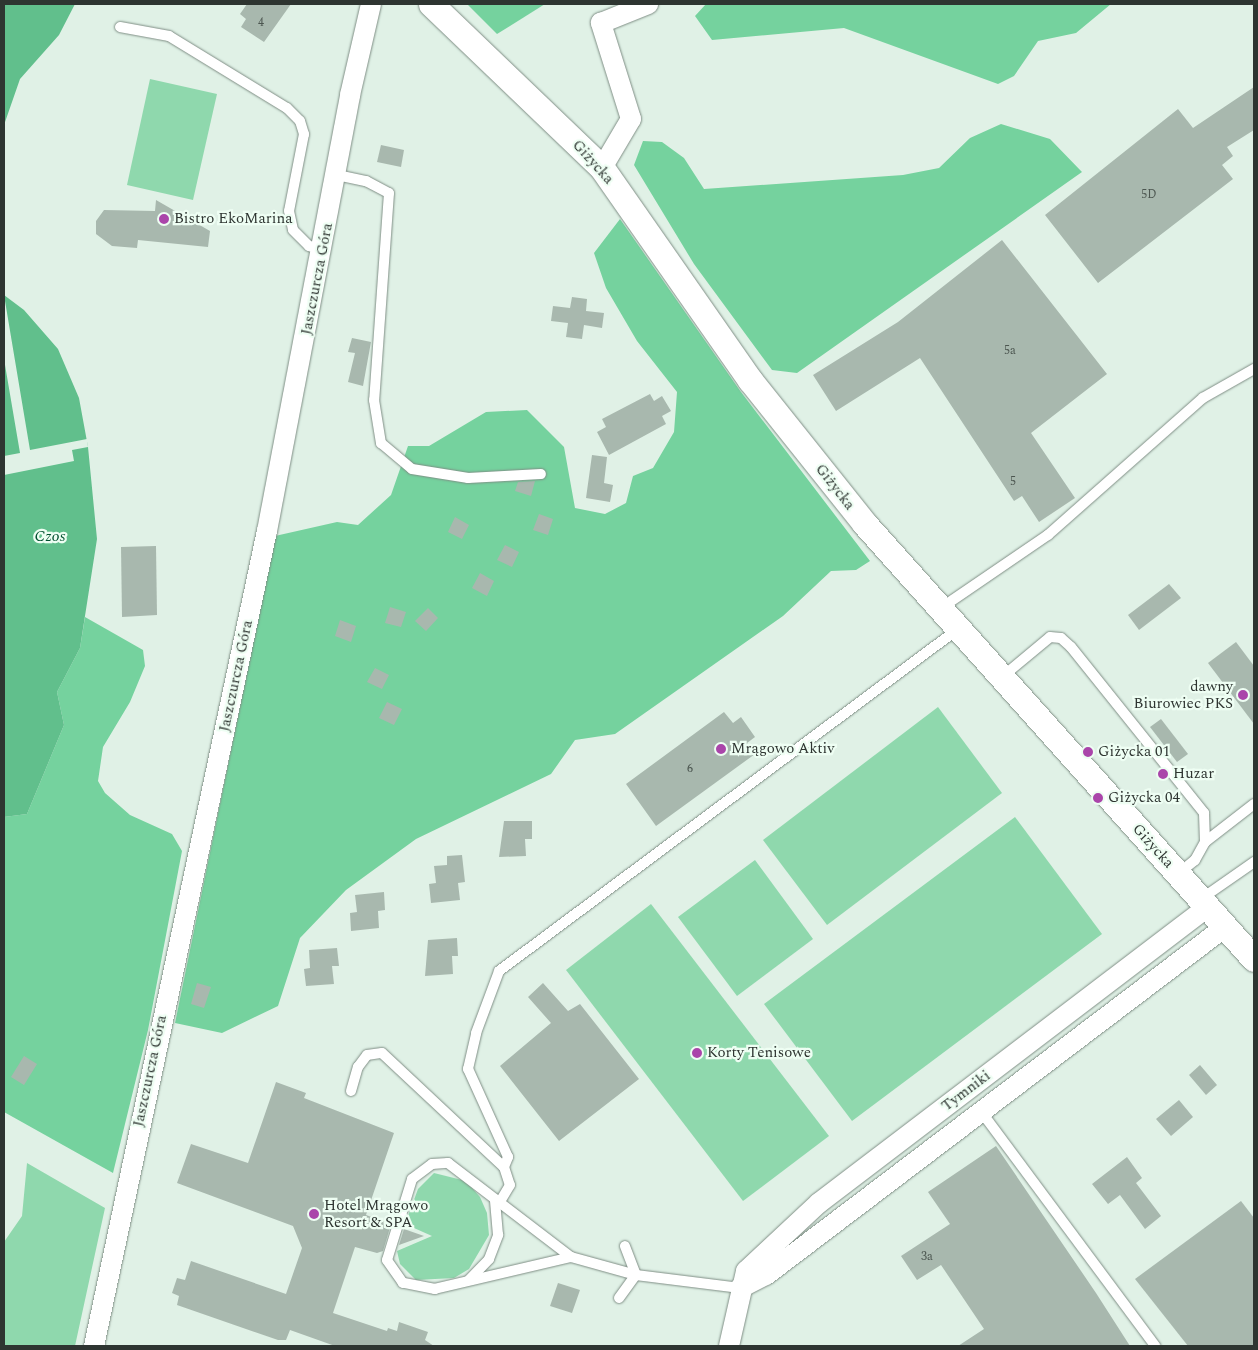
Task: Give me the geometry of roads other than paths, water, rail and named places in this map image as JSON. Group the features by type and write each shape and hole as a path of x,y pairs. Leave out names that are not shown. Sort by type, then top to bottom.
{"street":[{"name":"Jaszczurcza Góra","path":"94,1346 323,250 372,4"},
{"name":"Giżycka","path":"431,4 602,168 750,380 864,523 1254,959"},
{"path":"602,168 631,118 601,23 648,4"},
{"name":"Tymniki","path":"728,1346 740,1288 746,1271 820,1203 1205,903"},
{"name":"Tymniki","path":"740,1288 766,1275 980,1110 1225,927"}],"lane":[{"path":"120,27 169,36 287,108 300,121 304,134 288,211 293,230 309,246 323,250"},
{"path":"337,175 366,181 389,193 374,400 381,443 412,469 468,478 541,474"},
{"path":"940,608 1048,535 1203,398 1254,369"},
{"path":"504,1167 508,1157 468,1069 476,1033 499,971 959,629"},
{"path":"1002,677 1050,637 1061,638 1204,813 1205,842"},
{"path":"1178,874 1195,860 1205,842 1254,804"},
{"path":"1205,903 1254,862"},
{"path":"351,1091 358,1067 367,1055 382,1053 504,1167 510,1185 497,1201 498,1235 489,1259 469,1281"},
{"path":"980,1110 1155,1346"},
{"path":"571,1257 469,1281 454,1288 418,1288 403,1283 387,1260 412,1179 419,1170 448,1162 571,1257 636,1275 740,1288"},
{"path":"625,1246 636,1275"},
{"path":"619,1298 636,1275"}],"water":[{"path":"4,4 75,4 59,35 20,79 4,125"},
{"name":"Czos","path":"4,295 24,310 58,349 79,398 88,447 97,539 80,648 57,692 64,725 27,814 4,817"}],"place":[{"name":"Bistro EkoMarina","path":"164,219"},
{"name":"dawny Biurowiec PKS","path":"1243,695"},
{"name":"Mrągowo Aktiv","path":"721,749"},
{"name":"Giżycka 01","path":"1088,752"},
{"name":"Huzar","path":"1163,774"},
{"name":"Giżycka 04","path":"1098,798"},
{"name":"Korty Tenisowe","path":"697,1053"},
{"name":"Hotel Mrągowo Resort & SPA","path":"314,1214"}]}
